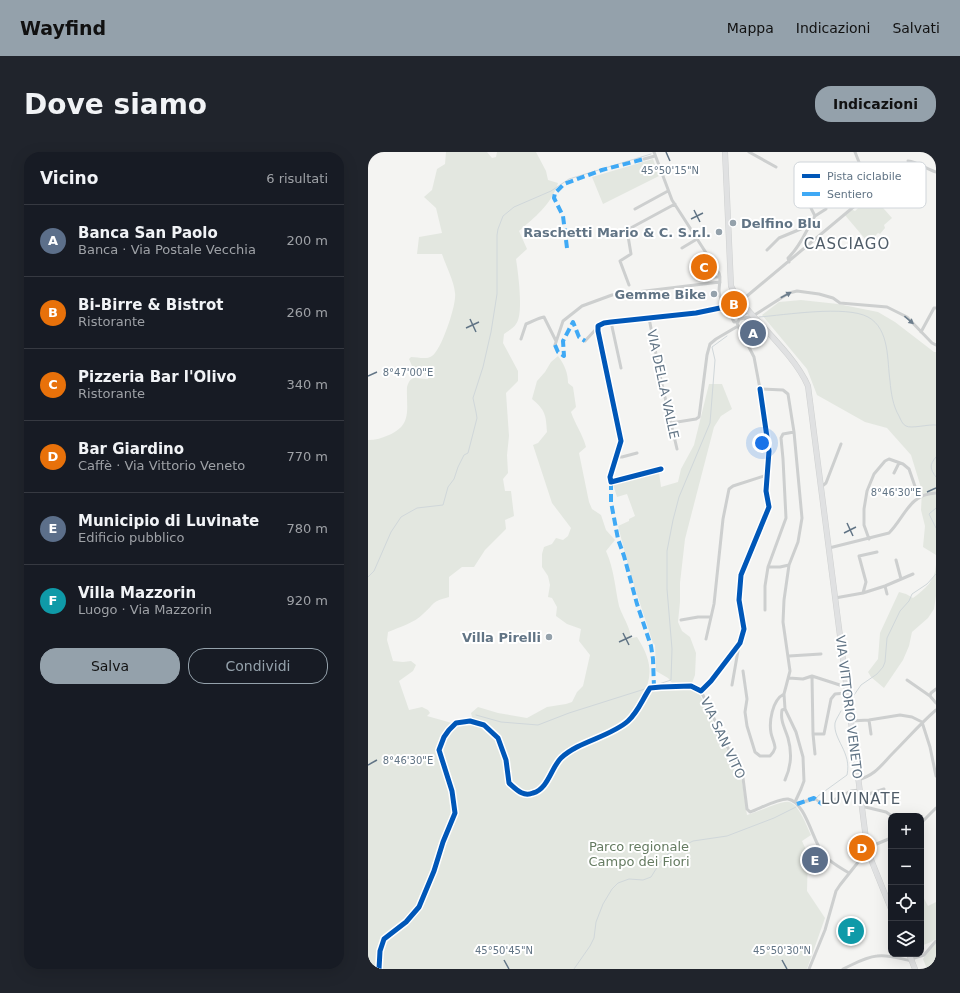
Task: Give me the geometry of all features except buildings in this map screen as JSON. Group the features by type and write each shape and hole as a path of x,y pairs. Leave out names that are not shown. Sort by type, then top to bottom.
{"main road":[{"name":"VIA VITTORIO VENETO","path":"725,152 732,289 802,374 808,386 861,806 868,850 888,901"},
{"path":"911,958 915,969"}],"street":[{"path":"750,152 776,167"},
{"path":"855,152 859,162"},
{"path":"644,159 654,154 668,191 675,204 714,265 720,277 719,295 725,305 731,309 734,314 737,314 739,319 738,326 754,357 760,389 769,451 766,491 769,507 758,537 741,575 740,600 744,629 732,685"},
{"path":"908,160 916,162"},
{"path":"926,168 936,172"},
{"path":"635,209 668,191"},
{"path":"629,284 620,261 631,254 627,230 675,204"},
{"path":"811,208 815,216"},
{"path":"789,262 788,258 803,240 808,226 815,216 826,210 826,208"},
{"path":"741,301 789,262 851,208"},
{"path":"766,250 779,238 808,226"},
{"path":"682,248 697,239"},
{"path":"714,265 710,269 714,277 720,277"},
{"path":"521,339 526,324 540,317 544,317 555,343 563,321 571,314 582,306 612,295 720,282"},
{"path":"734,314 732,318 733,321 753,316 789,293 797,291 819,294 833,298 840,304 887,307 906,317 932,343 936,345"},
{"path":"584,341 602,324 696,313 720,308 725,305"},
{"path":"921,332 934,308 936,308"},
{"path":"739,319 749,311"},
{"name":"VIA DELLA VALLE","path":"648,318 677,449"},
{"path":"745,318 771,336"},
{"path":"611,322 621,368"},
{"path":"671,423 696,419 699,417 707,355 710,344 716,338 738,326"},
{"path":"598,328 621,441 610,477 611,482 661,469"},
{"path":"760,389 783,390 789,396 802,518 798,542 789,565 784,600 783,622 790,671 784,694 785,709 796,732 803,757 804,781 796,803"},
{"path":"765,610 765,586 768,567 786,518 781,438 784,434 794,432"},
{"path":"821,487 826,483 840,444"},
{"path":"616,456 622,458 637,454"},
{"path":"869,539 864,525 864,509 867,491 874,474 884,461 889,459 903,464 909,469 919,498"},
{"path":"894,473 899,463"},
{"path":"706,639 714,604 723,520 729,489 733,486 767,475"},
{"path":"829,548 889,533 915,499 936,493"},
{"path":"863,592 866,582 859,556 877,552"},
{"path":"896,560 901,579"},
{"path":"768,567 789,565"},
{"path":"835,598 885,586 913,574"},
{"path":"885,586 887,594"},
{"path":"682,620 698,617 711,617"},
{"path":"379,969 380,951 384,939 406,922 419,907 455,813 452,791 439,750 444,737 456,723 470,721 484,725 498,738 506,760 510,783 519,792 525,795 539,791 551,775 560,759 583,744 618,728 627,722 637,712 650,688 661,686 691,686 701,692 740,643"},
{"path":"789,656 821,654"},
{"path":"743,671 747,726 755,752 760,756 770,756 775,750 770,725 772,710 780,696 784,694"},
{"path":"789,678 803,679 812,676 846,687"},
{"path":"812,676 813,734 815,754"},
{"path":"907,680 930,696 936,703"},
{"path":"930,696 936,689"},
{"name":"VIA SAN VITO","path":"701,692 743,778 747,809 750,812 785,799 790,799 796,803"},
{"path":"813,734 824,734 831,699 835,694 846,693"},
{"path":"785,709 782,710 781,715 783,728 788,738 791,755 785,780"},
{"path":"858,780 865,778 879,769 922,722 936,710"},
{"path":"850,721 869,720 900,715 912,717 922,722 927,736 936,776"},
{"path":"869,720 871,734"},
{"path":"796,803 814,798 822,804 828,803 851,791 859,790"},
{"path":"860,797 884,790"},
{"path":"796,803 803,813 823,854 849,873"},
{"path":"861,806 888,813"},
{"path":"924,820 936,808"},
{"path":"810,969 825,930 836,892 868,850 888,840"},
{"path":"843,969 866,958 876,956 911,958 924,955 929,947 936,941"}],"green space":[{"name":"Parco regionale Campo dei Fiori","path":"446,152 487,152 492,158 496,157 497,152 536,152 546,171 548,180 558,183 547,204 519,231 527,249 516,259 520,293 520,312 515,325 504,334 503,343 518,371 518,381 506,393 509,436 507,455 508,473 503,479 505,491 511,491 514,516 505,520 506,529 485,550 474,567 462,567 449,577 449,597 434,603 415,620 388,632 387,640 393,661 411,661 416,665 413,671 399,681 409,710 422,707 430,713 427,716 459,725 474,725 471,713 478,707 498,713 527,718 547,707 572,702 577,692 583,686 590,655 579,641 581,629 567,624 556,616 557,607 552,598 548,597 550,585 548,576 542,567 542,554 544,547 552,544 556,538 563,540 568,536 571,528 552,503 533,445 538,443 547,432 544,413 540,406 532,399 537,381 551,362 558,356 565,368 568,383 573,387 576,407 571,412 586,447 579,453 589,502 592,509 601,515 606,530 615,540 606,551 613,571 619,606 629,629 631,638 637,637 648,660 650,670 649,679 633,720 641,711 652,691 688,688 695,691 700,695 742,781 747,815 786,802 793,804 799,811 811,835 802,841 808,854 807,891 825,918 807,969 368,969 368,440 386,436 397,431 402,426 407,415 407,387 409,383 415,378 428,379 429,376 412,366 409,359 411,357 427,358 436,352 444,337 454,307 455,293 452,279 442,254 417,254 419,237 442,233 436,208 424,197 432,190 437,169 445,164"},
{"path":"653,159 659,176 603,204 592,177"},
{"path":"858,208 883,208 892,218 884,225 885,228 880,234 878,233 875,236 873,235 866,240 844,214 851,209 855,211"},
{"path":"801,300 838,304 878,312 895,322 936,352 936,555 923,547 925,526 921,510 922,491 911,455 887,428 865,422 817,395 807,369 762,315 779,302"},
{"path":"709,384 722,384 732,409 721,416 714,427 685,539 680,583 678,622 682,631 690,637 696,653 695,675 692,683 672,683 668,678 656,671 655,645 653,643 631,576 618,526 629,521 629,519 635,516 627,494 617,497 613,484 659,472 661,487 678,482 681,469 694,445"},
{"path":"936,565 936,596 934,609 928,618 912,632 909,646 903,660 884,688 871,677 868,672 878,659 880,633 899,592 913,598 929,584 934,576"},
{"path":"924,899 928,906 936,902 936,939 924,945"},
{"path":"936,943 936,969 927,969 923,959 929,949"}],"waterway":[{"path":"368,577 374,571 391,532 401,517 417,508 443,505 448,487 454,479 464,455 468,453 477,418 473,398 483,367 491,332 497,294 497,235 503,216 514,207 551,191 569,179 651,154"},
{"path":"759,317 831,311 858,313 868,317 875,322 884,337 888,355 890,386 895,408 902,422 908,427 936,425"},
{"path":"653,686 671,680 672,649 667,589 667,551 679,497 710,423 715,360 712,347 727,336"},
{"path":"936,457 931,465 932,472 936,477"},
{"path":"936,508 929,514 936,528"},
{"path":"852,698 861,685 877,674 883,667 885,662 887,638 900,611 909,601 912,594 927,584 936,574"},
{"path":"476,715 501,722 538,725 569,713 648,688"},
{"path":"801,804 815,800 818,796 847,775 847,760 835,729 835,722 841,711"},
{"path":"574,969 594,938 596,922 603,904 612,889 618,883 629,879 643,880 651,877 661,861 669,853 693,841 727,836 774,818 796,807"}],"marked path":[{"path":"567,248 563,216 554,198 555,193 564,184 602,170 644,159"},
{"path":"555,345 558,352 564,356 563,341 573,322 579,337 585,341"},
{"path":"611,482 611,502 618,539 651,646 654,688"},
{"path":"797,804 814,798 822,804 828,803"}],"cycle path":[{"path":"661,469 611,482 610,477 621,441 598,326 611,322 696,313 720,308 725,305"},
{"path":"379,969 380,951 384,939 406,922 419,907 455,813 452,791 439,750 444,737 456,723 470,721 484,725 498,738 506,760 509,783 523,793 533,793 538,791 546,783 558,762 568,752 612,731 628,721 637,710 650,688 691,686 701,691 711,681 740,643 744,629 739,600 741,575 769,507 766,491 769,451 760,389"}],"place":[{"name":"Delfino Blu","path":"733,223"},
{"name":"Raschetti Mario & C. S.r.l.","path":"719,232"},
{"name":"Pizzeria Bar l'Olivo","path":"704,267"},
{"name":"Gemme Bike","path":"714,294"},
{"name":"Bi-Birre & Bistrot","path":"734,304"},
{"name":"Banca San Paolo","path":"753,333"},
{"name":"Villa Pirelli","path":"549,637"},
{"name":"Bar Giardino","path":"862,848"},
{"name":"Municipio di Luvinate","path":"815,860"},
{"name":"Villa Mazzorin","path":"851,931"}],"district":[{"name":"CASCIAGO","path":"847,244"},
{"name":"LUVINATE","path":"861,799"}]}
